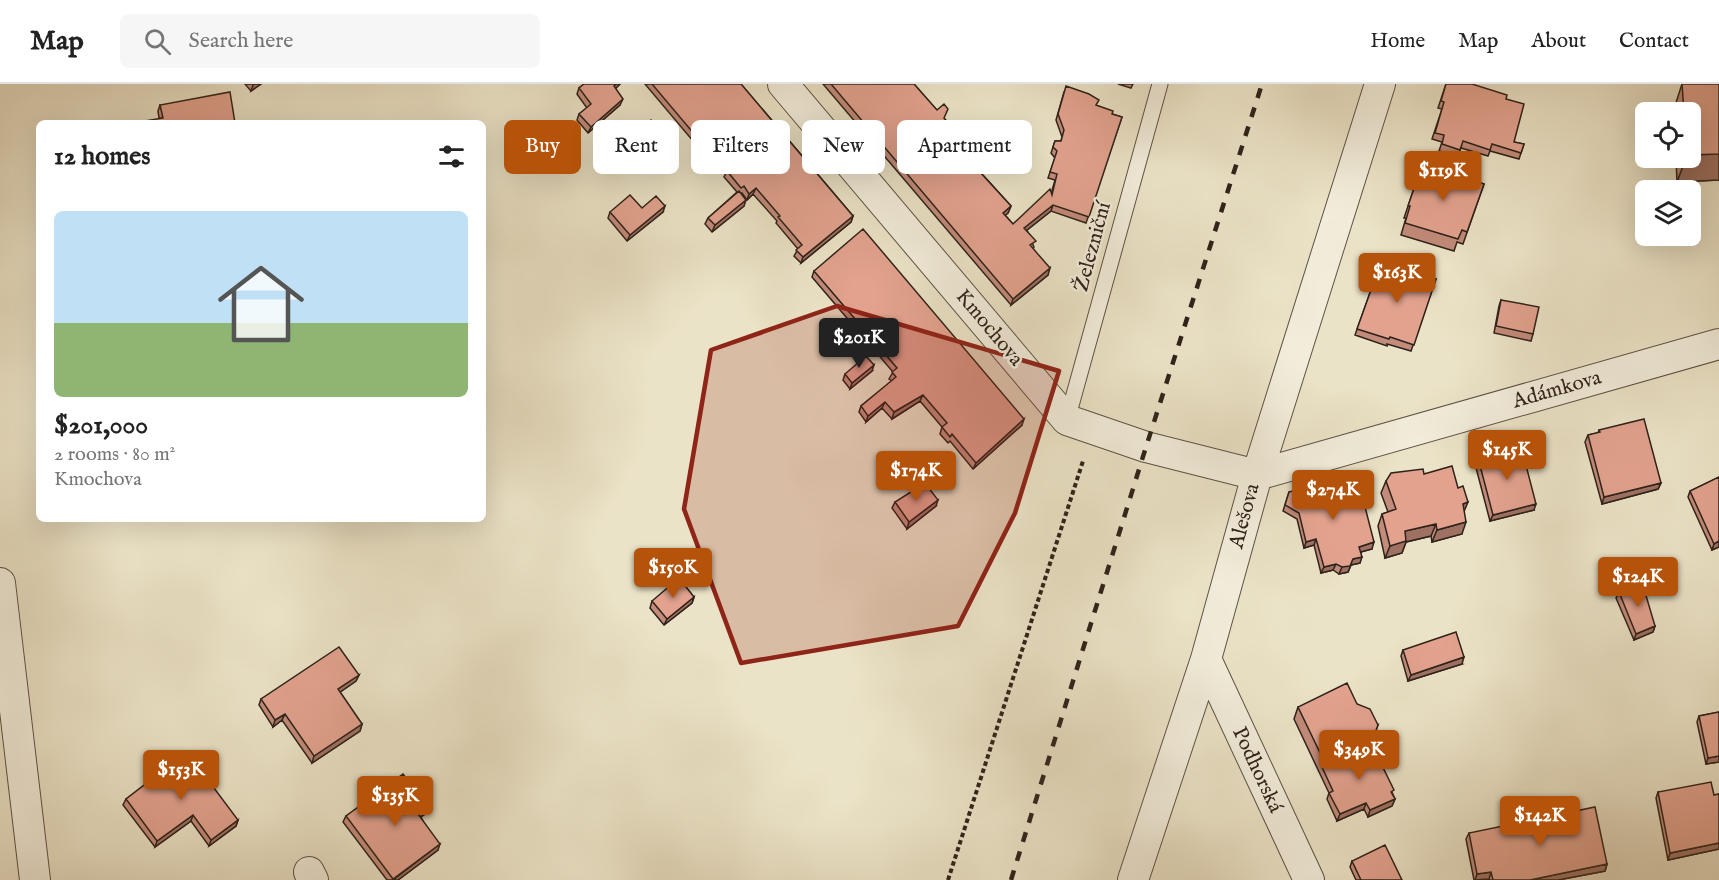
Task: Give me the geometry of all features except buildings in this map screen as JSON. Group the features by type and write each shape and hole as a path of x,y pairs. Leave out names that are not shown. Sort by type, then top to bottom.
{"street":[{"name":"Kmochova","path":"783,84 1080,425"},
{"name":"Alešova","path":"1133,880 1206,659 1257,475 1380,84"},
{"name":"Adámkova","path":"1257,475 1719,344"},
{"path":"1080,425 1146,447 1257,475"},
{"path":"0,583 36,880"},
{"name":"Podhorská","path":"1206,659 1309,880"}],"lane":[{"name":"Železniční","path":"1080,425 1160,84"}],"path":[{"path":"948,880 1080,425"}],"highlighted area":[{"path":"837,306 1059,371 1015,513 958,626 741,663 684,509 711,350"}],"railway":[{"path":"1011,880 1262,84"}]}
